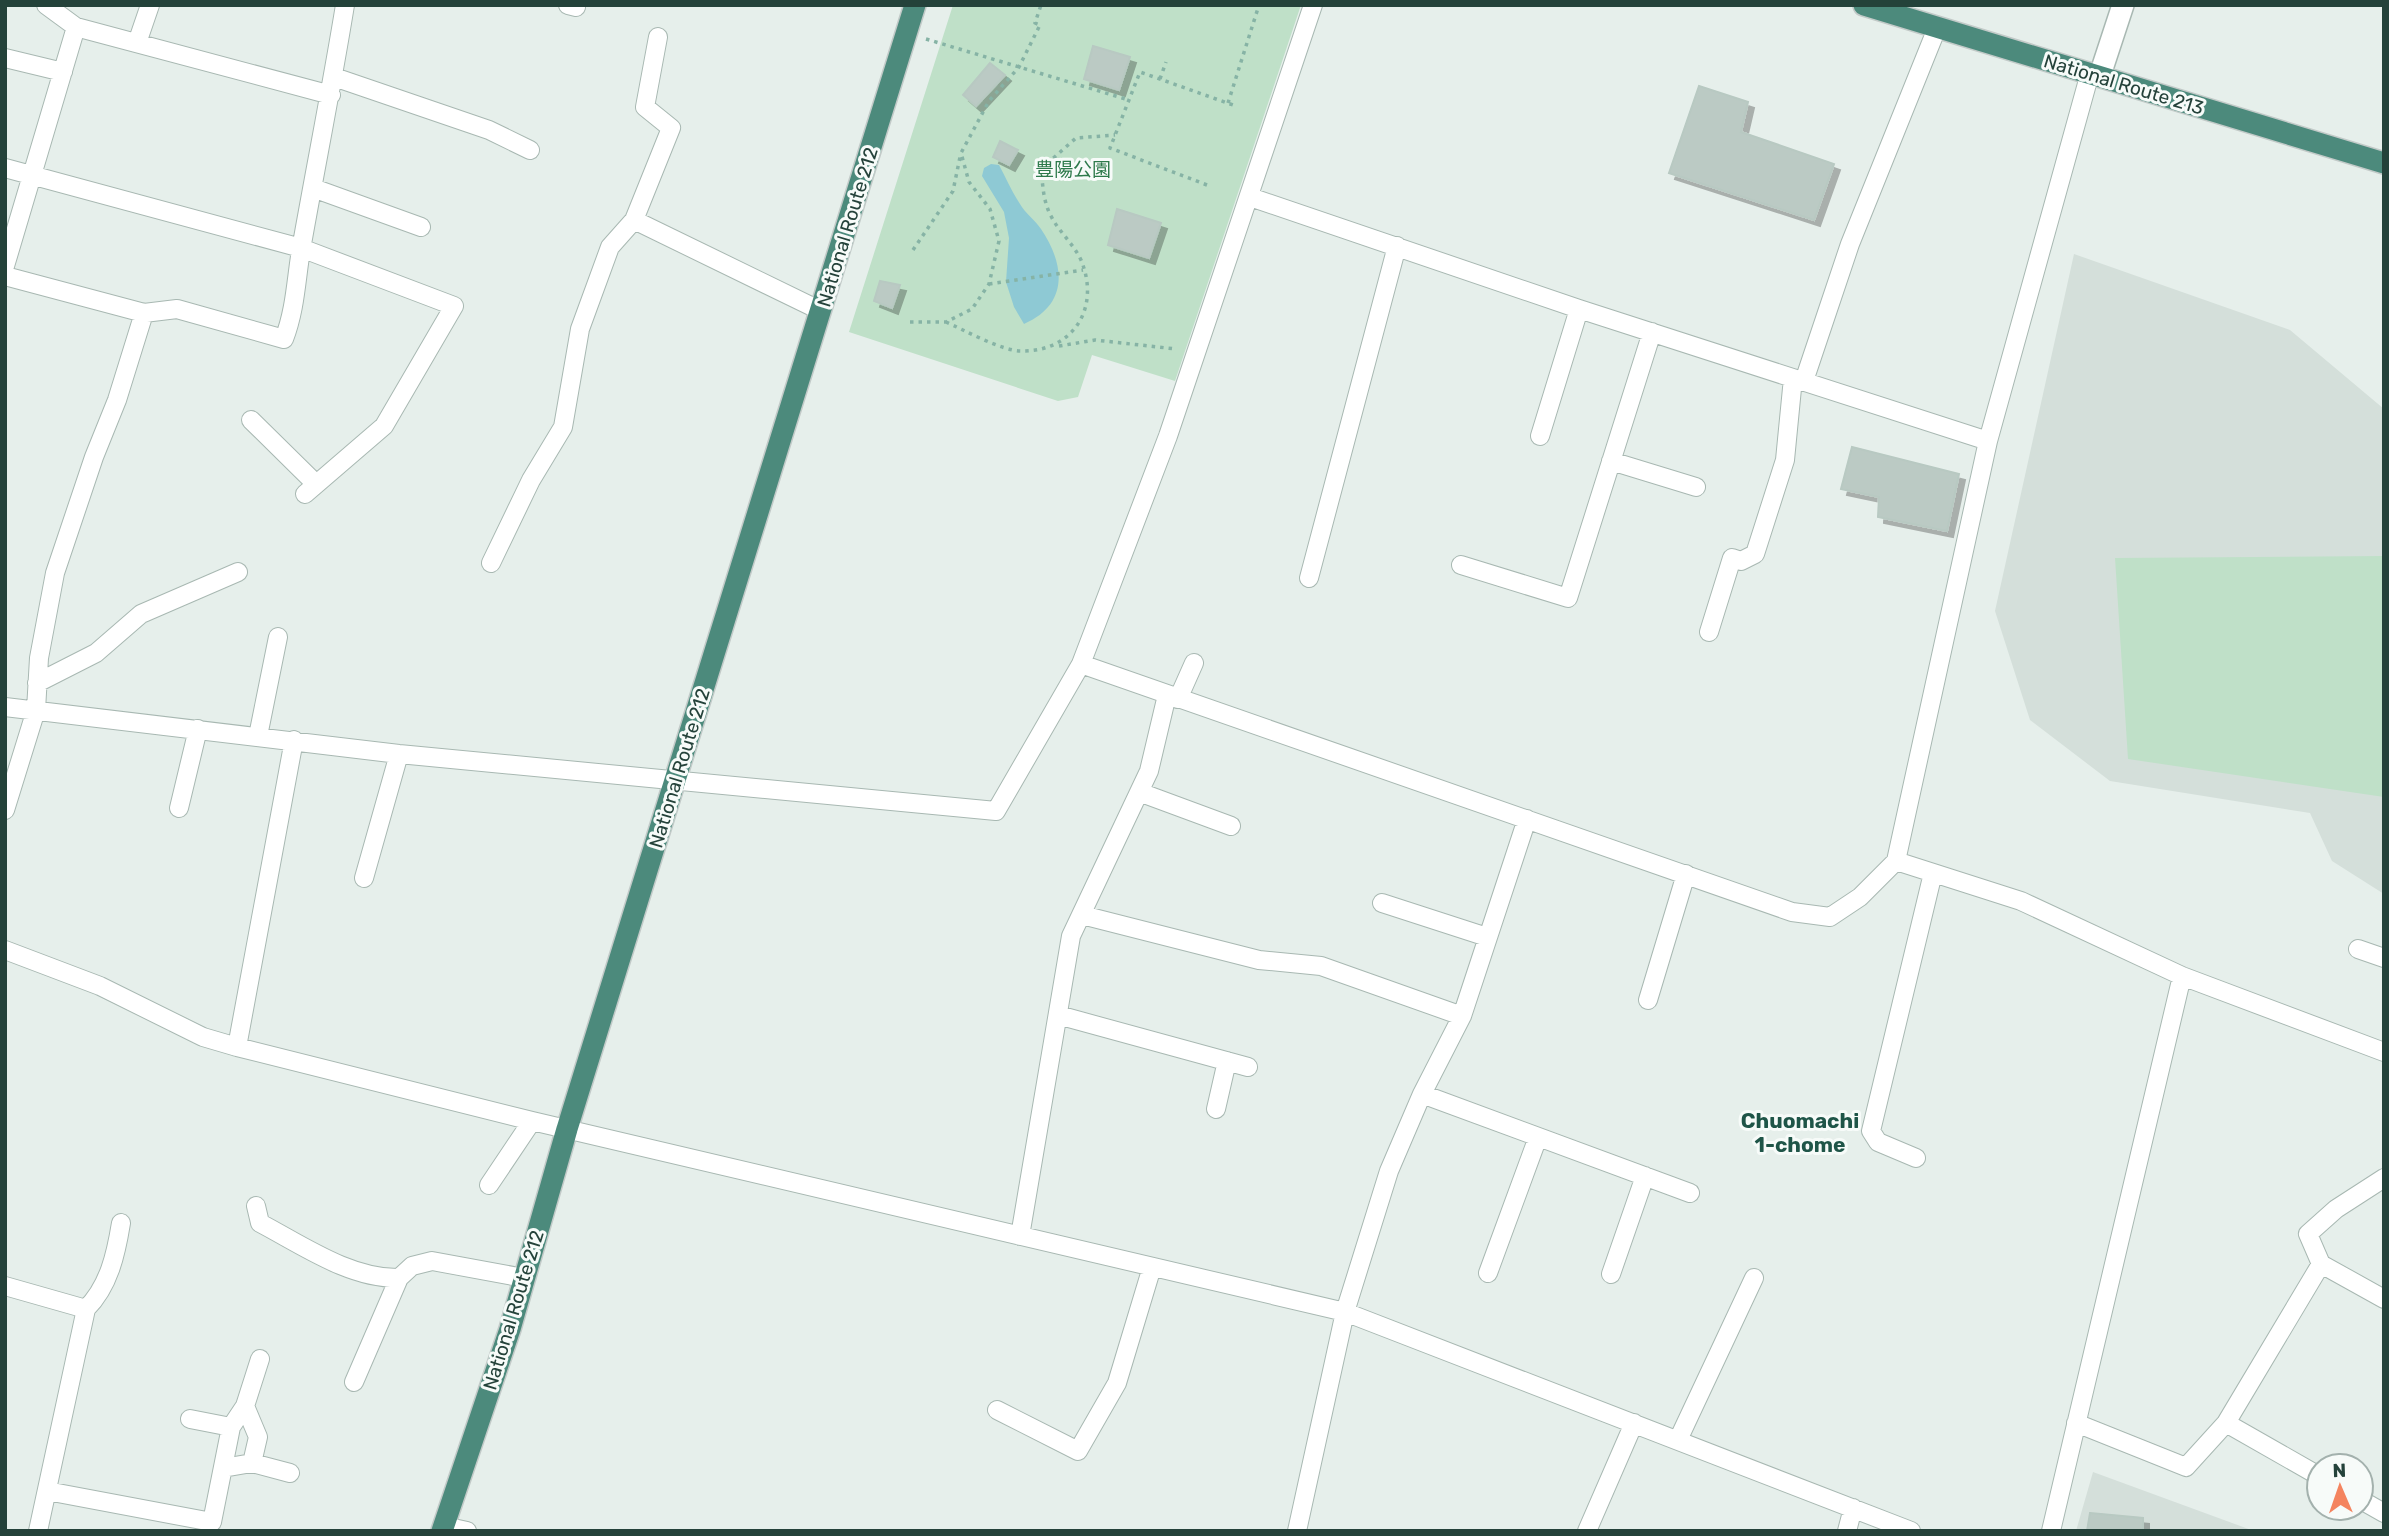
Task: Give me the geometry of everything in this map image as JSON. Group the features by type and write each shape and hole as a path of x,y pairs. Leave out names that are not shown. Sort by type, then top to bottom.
{"highway":[{"name":"National Route 212","path":"443,1528 524,1278 567,1129 915,5"},
{"name":"National Route 213","path":"1864,5 2384,163"}],"street":[{"path":"46,5 76,27 331,95"},
{"path":"137,43 150,5"},
{"path":"5,276 144,313 177,309 284,339 293,315 301,248 331,95 345,5"},
{"path":"5,707 399,754 675,782 996,810 1081,664 1196,355 1313,5"},
{"path":"1081,664 1792,912 1830,917 1860,897 1896,861 1988,441 2095,74 2123,5"},
{"path":"5,266 76,27"},
{"path":"1709,632 1732,558 1741,561 1755,554 1785,460 1798,379 1937,28"},
{"path":"491,563 531,480 563,427 580,329 610,247 634,220 671,128 645,107 658,37"},
{"path":"5,58 63,72"},
{"path":"334,77 489,130 530,150"},
{"path":"5,168 301,248 454,306 384,426 310,489 251,420"},
{"path":"313,188 421,228"},
{"path":"1250,197 1579,309 1988,441"},
{"path":"634,220 821,311"},
{"path":"1309,578 1397,246"},
{"path":"1540,436 1579,309"},
{"path":"5,810 36,710 39,658 55,573 117,400 144,313"},
{"path":"1461,565 1568,598 1652,332"},
{"path":"1611,461 1696,487"},
{"path":"37,683 96,653 141,614 238,572"},
{"path":"258,736 278,637"},
{"path":"1020,1236 1071,936 1149,771 1172,697 1194,663"},
{"path":"179,808 198,729"},
{"path":"237,1047 294,740"},
{"path":"364,878 399,754"},
{"path":"1139,792 1231,826"},
{"path":"1297,1531 1345,1312 1389,1171 1422,1094 1462,1016 1527,819"},
{"path":"1896,861 2021,901 2182,976 2384,1052"},
{"path":"1916,1158 1878,1142 1871,1131 1933,873"},
{"path":"1648,1000 1686,874"},
{"path":"1382,903 1488,937"},
{"path":"1082,915 1259,960 1321,966 1462,1016"},
{"path":"2358,949 2384,958"},
{"path":"5,950 100,986 203,1037 237,1047 532,1121 1345,1312 1911,1531"},
{"path":"2051,1531 2182,976"},
{"path":"1058,1015 1248,1067"},
{"path":"1216,1109 1227,1061"},
{"path":"1422,1094 1689,1193"},
{"path":"489,1185 532,1121"},
{"path":"1488,1273 1538,1137"},
{"path":"1611,1274 1645,1177"},
{"path":"2384,1178 2336,1209 2308,1234 2321,1264 2384,1299"},
{"path":"256,1206 260,1223 334,1262 383,1278 399,1278"},
{"path":"38,1531 86,1309 99,1296 116,1253 121,1223"},
{"path":"354,1382 399,1278 412,1266 432,1261 524,1278"},
{"path":"2076,1423 2186,1466 2226,1423 2321,1264"},
{"path":"998,1410 1078,1451 1117,1383 1152,1267"},
{"path":"1678,1440 1754,1278"},
{"path":"5,1286 86,1309"},
{"path":"47,1492 198,1525 212,1522 231,1427 245,1406 260,1359"},
{"path":"245,1406 258,1437 252,1463"},
{"path":"190,1419 231,1427"},
{"path":"1587,1531 1634,1423"},
{"path":"2226,1423 2305,1468"},
{"path":"223,1468 252,1463 290,1473"},
{"path":"1847,1531 1853,1508"},
{"path":"443,1528 467,1531"}],"path":[{"path":"913,250 953,191 961,153 989,101 1019,67 1040,24 1035,23 1041,5"},
{"path":"1207,185 1110,148 1140,72 1231,104 1259,5"},
{"path":"924,38 1129,100"},
{"path":"1160,79 1166,62"},
{"path":"1057,346 1082,319 1088,290 1083,270 1070,241 1052,218 1044,200 1041,169 1076,138 1115,135"},
{"path":"946,322 972,309 989,284 999,241 990,209 969,182 961,153"},
{"path":"989,284 1083,270"},
{"path":"910,322 946,322 1018,352 1095,340 1183,350 1196,355"}],"shaded area":[{"path":"2074,254 2290,330 2384,409 2384,894 2332,861 2310,813 2110,781 2030,720 1995,611"},
{"path":"2093,1472 2254,1531 2076,1531"}],"green space":[{"name":"豊陽公園","path":"953,5 1301,5 1175,381 1092,355 1078,397 1058,401 849,332"},
{"path":"2384,556 2384,797 2128,759 2115,558"}],"water":[{"path":"991,164 999,165 1014,195 1041,229 1055,257 1058,270 1055,295 1049,306 1024,324 1014,307 1006,282 1009,238 1004,212 982,176 984,168"}],"building":[{"path":"1093,46 1130,57 1119,90 1084,79"},
{"path":"990,63 1005,75 976,106 963,95"},
{"path":"1699,86 1748,102 1741,132 1834,164 1814,220 1669,173"},
{"path":"1000,141 1018,150 1009,165 993,157"},
{"path":"1117,209 1161,223 1149,258 1108,245"},
{"path":"880,281 900,285 892,308 874,301"},
{"path":"1852,447 1959,474 1947,531 1878,517 1879,497 1841,489"},
{"path":"2090,1513 2143,1518 2143,1531 2087,1531"}],"district":[{"name":"Chuomachi 1-chome","path":"1800,1133"}]}
